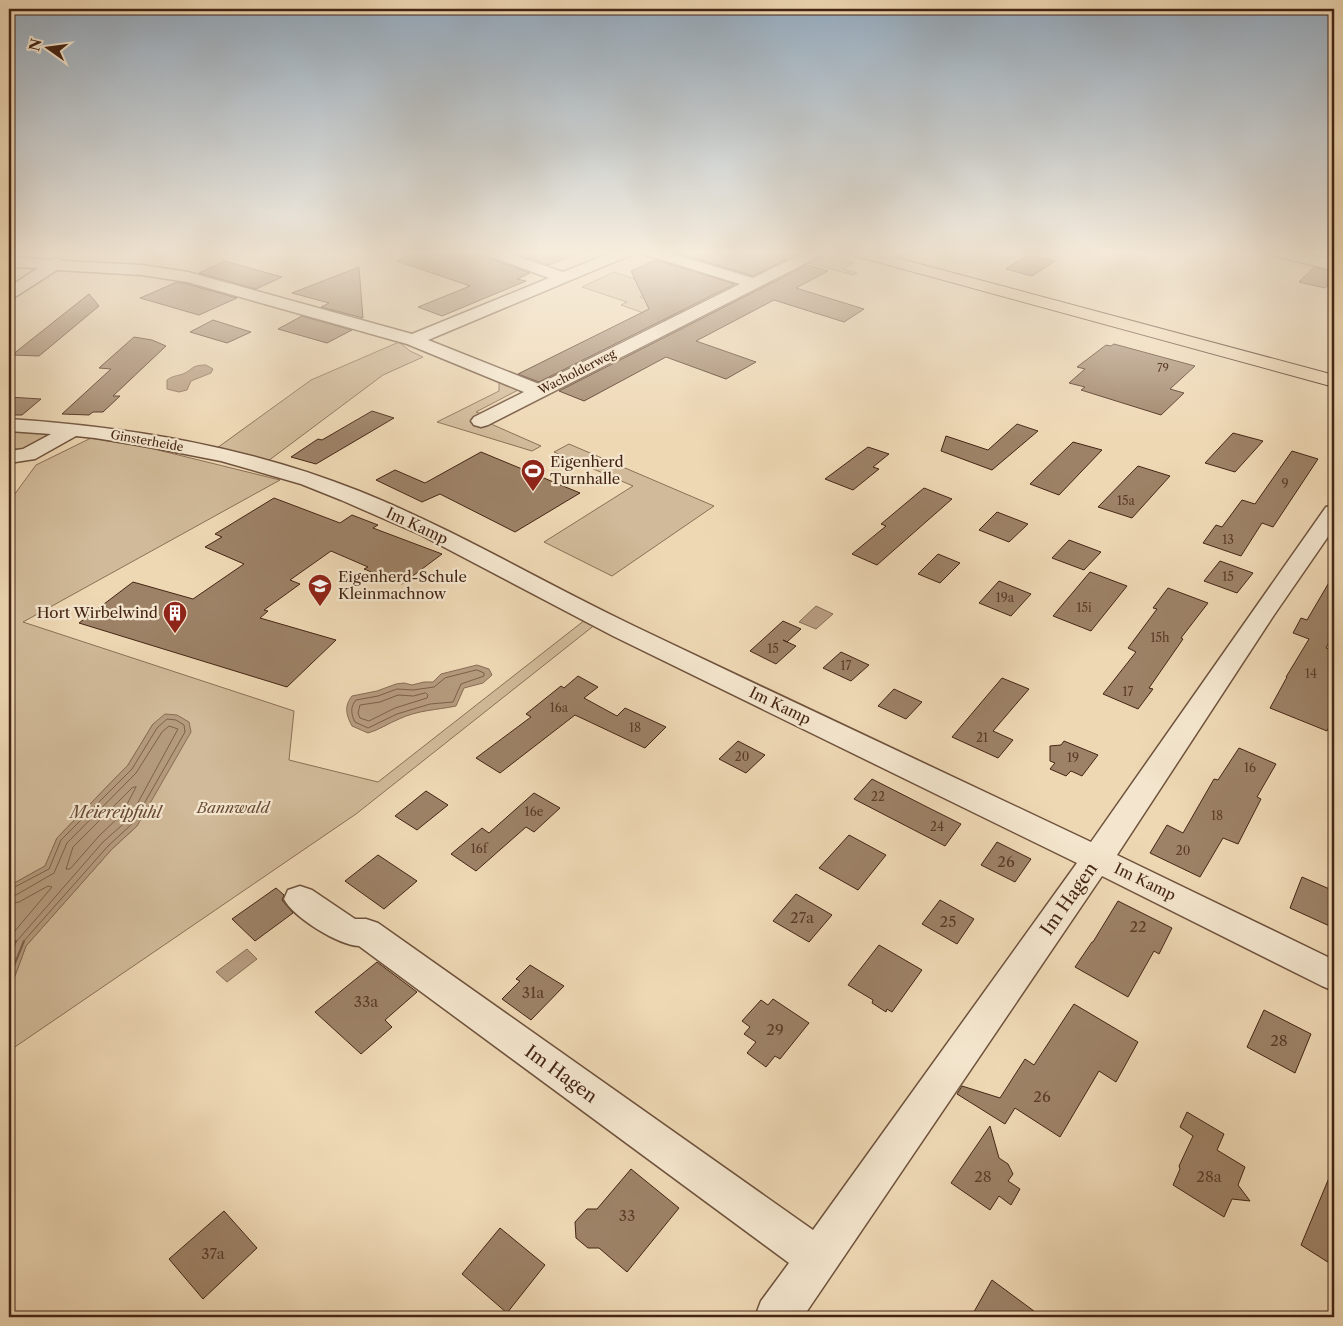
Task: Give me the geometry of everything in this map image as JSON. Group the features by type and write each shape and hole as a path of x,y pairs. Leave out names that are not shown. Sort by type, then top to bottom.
{"main road":[{"path":"1095,313 1334,381"}],"street":[{"path":"317,313 414,340 539,392"},
{"path":"414,340 480,313"},
{"name":"Wacholderweg","path":"481,420 694,313"},
{"name":"Ginsterheide","path":"9,425 75,429 166,443 218,454"},
{"path":"9,457 28,455 75,429"},
{"name":"Im Kamp","path":"218,454 289,474 351,496 414,524 517,575 610,625 1098,859 1334,976"},
{"name":"Im Hagen","path":"777,1317 1098,859 1263,613 1334,512"},
{"name":"Im Hagen","path":"300,899 349,932 366,933 817,1258"}],"green space":[{"path":"643,313 687,313 669,322"},
{"path":"399,342 410,351 423,357 383,375 268,461 217,448 311,380"},
{"path":"499,381 520,389 476,412 484,415 491,424 541,446 532,451 437,422 499,391"},
{"path":"9,425 75,429 16,457 9,457"},
{"name":"Bannwald","path":"91,438 154,449 280,480 23,622 294,711 289,760 378,782 590,616 601,620 356,814 9,1051 9,987 12,984 26,946 112,849 137,826 153,724 128,765 57,838 45,866 9,886 9,502 36,465"},
{"path":"569,444 714,506 612,576 544,542 633,486 554,452"}],"water":[{"path":"206,365 213,369 211,373 191,381 187,390 179,392 167,389 167,380 195,367"},
{"path":"816,606 833,614 816,629 799,622"},
{"path":"477,665 489,669 492,675 483,683 464,688 456,706 413,714 368,733 352,726 350,722 347,707 352,696 377,691 396,684 412,685 433,682 441,674"},
{"name":"Meiereipfuhl","path":"165,714 177,715 189,722 191,732 137,826 112,849 26,946 12,984 9,987 9,886 45,866 57,838 128,765 153,724"},
{"path":"247,949 257,959 227,982 216,972"}],"building":[{"path":"65,313 91,313 39,356 12,355"},
{"path":"343,313 363,313 363,318"},
{"path":"434,313 449,313 442,316"},
{"path":"641,313 677,313 539,382 518,374"},
{"path":"713,313 749,313 696,341 756,362 726,379 666,357 584,401 559,391"},
{"path":"815,313 858,313 844,322"},
{"path":"302,316 352,330 327,343 278,329"},
{"path":"213,320 251,332 227,343 190,332"},
{"path":"134,337 152,340 166,346 113,396 120,396 103,412 93,412 89,415 62,414 111,369 99,368"},
{"path":"1114,344 1195,366 1170,389 1184,393 1161,415 1081,390 1085,387 1069,383 1085,369 1077,367 1106,345 1111,346"},
{"path":"9,397 41,399 22,415 9,415"},
{"path":"372,411 394,418 316,464 291,457 318,439 322,440"},
{"path":"1017,424 1038,431 992,470 941,451 946,436 988,450"},
{"path":"1233,433 1263,441 1235,472 1205,463"},
{"path":"1073,442 1102,450 1059,495 1030,484"},
{"path":"868,447 889,454 873,467 879,469 853,490 825,479"},
{"path":"1292,451 1318,459 1273,527 1262,523 1241,556 1203,543 1216,525 1222,527 1242,500 1255,504"},
{"path":"481,452 580,493 515,532 440,494 422,502 376,480 395,470 425,483"},
{"path":"1138,466 1170,476 1132,518 1098,507"},
{"path":"924,488 952,499 877,565 852,554 886,526 881,524"},
{"path":"274,498 340,523 352,515 378,525 373,528 442,554 402,584 364,569 368,567 331,551 290,580 300,584 264,610 268,611 260,618 336,640 287,687 79,623 133,582 193,599 244,564 205,547 222,537 215,534"},
{"path":"997,512 1028,524 1009,542 979,530"},
{"path":"1069,540 1101,552 1084,570 1052,558"},
{"path":"938,554 960,563 940,583 918,574"},
{"path":"1220,561 1253,573 1237,593 1204,581"},
{"path":"1090,572 1127,586 1091,631 1053,616"},
{"path":"1334,574 1334,633 1326,648 1334,651 1334,716 1327,731 1270,708 1309,639 1293,633 1301,618 1307,620"},
{"path":"999,581 1031,594 1011,616 979,603"},
{"path":"1168,588 1208,603 1181,638 1183,639 1149,688 1153,689 1138,709 1103,694 1136,652 1128,648 1157,609 1153,608"},
{"path":"783,621 801,629 787,642 796,646 776,664 750,651"},
{"path":"841,652 869,665 851,681 823,668"},
{"path":"578,676 598,687 584,698 617,716 625,708 666,727 645,748 575,715 500,773 476,758 531,717 526,714 561,686 564,688"},
{"path":"1002,678 1029,689 993,731 1013,740 998,758 952,737"},
{"path":"894,689 922,702 906,719 878,706"},
{"path":"738,741 765,755 746,773 719,759"},
{"path":"1064,741 1098,755 1082,776 1071,771 1066,776 1050,769 1055,763 1050,761 1050,746 1061,745"},
{"path":"1239,748 1276,764 1257,797 1261,799 1238,844 1223,838 1200,877 1150,853 1167,825 1183,833 1214,779 1218,780"},
{"path":"872,779 961,824 945,846 854,799"},
{"path":"426,791 448,805 417,830 395,816"},
{"path":"534,793 560,808 534,832 526,827 476,871 451,854 482,828 489,833"},
{"path":"849,835 886,855 858,890 819,868"},
{"path":"997,842 1031,859 1015,882 981,865"},
{"path":"378,855 417,881 384,909 345,881"},
{"path":"1302,877 1334,891 1334,928 1290,908"},
{"path":"276,888 284,895 282,900 293,913 255,941 232,919"},
{"path":"796,894 832,915 809,942 773,921"},
{"path":"940,900 974,919 957,944 922,924"},
{"path":"1118,901 1172,928 1159,954 1154,951 1128,997 1075,967"},
{"path":"879,945 922,970 892,1012 887,1009 886,1012 872,1003 873,1000 848,985"},
{"path":"377,962 417,992 385,1020 392,1027 361,1054 315,1012"},
{"path":"530,965 564,986 531,1020 502,999 520,981 516,979"},
{"path":"773,999 809,1023 780,1059 775,1056 766,1067 747,1053 756,1042 744,1034 750,1027 742,1021 761,1000 768,1005"},
{"path":"1074,1004 1138,1042 1116,1082 1099,1071 1060,1137 1015,1108 1005,1124 957,1094 962,1086 1000,1098 1025,1059 1034,1065"},
{"path":"1264,1010 1311,1034 1295,1073 1247,1047"},
{"path":"1187,1112 1224,1134 1217,1150 1245,1167 1238,1185 1250,1201 1232,1199 1224,1217 1173,1185 1180,1169 1179,1166 1193,1136 1180,1127"},
{"path":"990,1126 999,1158 1008,1164 1013,1174 1008,1181 1020,1189 1011,1205 999,1196 990,1210 951,1183"},
{"path":"1334,1166 1334,1266 1301,1245"},
{"path":"631,1169 679,1208 627,1272 599,1248 588,1248 576,1238 575,1222 587,1209 597,1209"},
{"path":"224,1211 257,1248 203,1299 169,1259"},
{"path":"500,1228 545,1265 507,1313 462,1274"},
{"path":"992,1280 1042,1317 971,1317"}],"place":[{"name":"Eigenherd Turnhalle","path":"533,492"},
{"name":"Eigenherd-Schule Kleinmachnow","path":"320,607"},
{"name":"Hort Wirbelwind","path":"175,634"}]}
